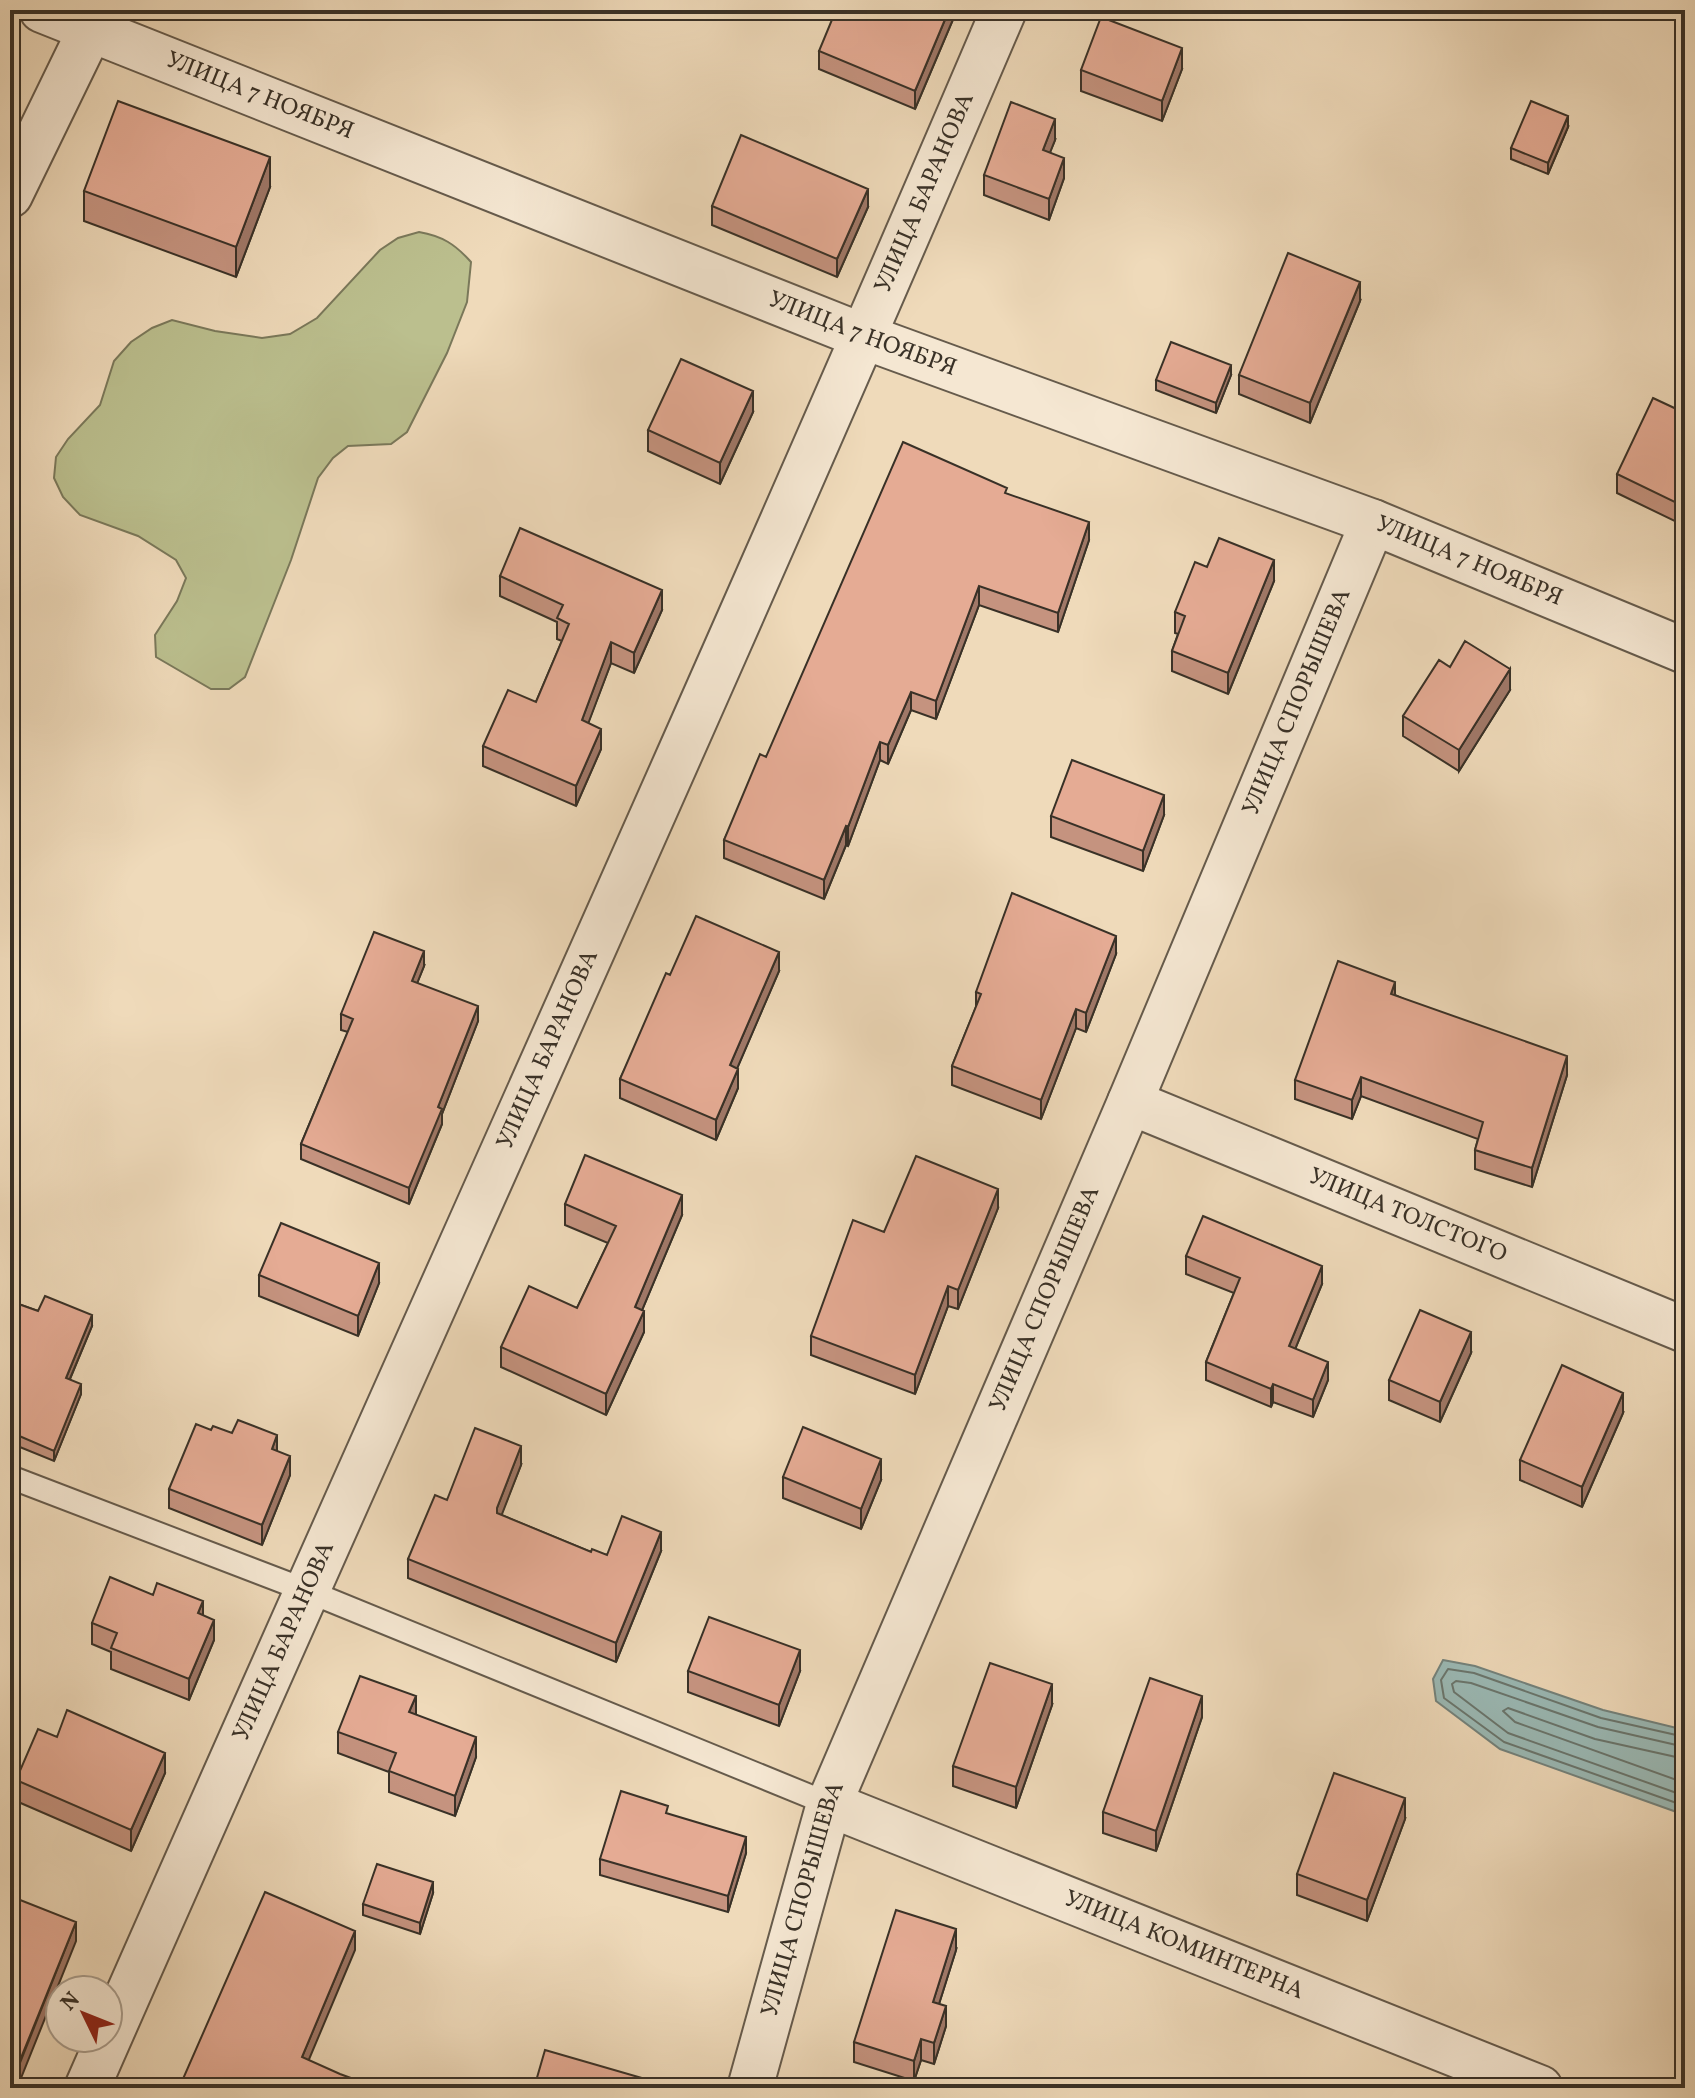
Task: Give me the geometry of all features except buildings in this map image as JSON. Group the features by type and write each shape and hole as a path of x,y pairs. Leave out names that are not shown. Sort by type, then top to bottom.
{"street":[{"name":"УЛИЦА 7 НОЯБРЯ","path":"42,10 96,20 865,337 1373,522 1685,651"},
{"name":"УЛИЦА БАРАНОВА","path":"87,2088 305,1590 865,337 1004,10"},
{"path":"10,195 96,20"},
{"name":"УЛИЦА СПОРЫШЕВА","path":"750,2088 829,1804 1130,1102 1373,522"},
{"name":"УЛИЦА ТОЛСТОГО","path":"1130,1102 1685,1330"},
{"name":"УЛИЦА КОМИНТЕРНА","path":"829,1804 1540,2088"}],"lane":[{"path":"10,1477 305,1590 829,1804"}],"green space":[{"path":"419,232 448,242 471,262 467,302 447,353 407,432 391,444 348,446 333,458 318,478 291,560 245,677 229,689 211,689 156,657 155,635 177,601 186,578 176,560 138,536 80,515 63,497 54,478 56,457 68,439 100,405 114,361 131,342 152,328 172,320 262,338 290,334 317,318 380,250 398,238"}],"water":[{"path":"1443,1660 1475,1666 1603,1710 1685,1730 1685,1815 1500,1749 1436,1701 1433,1679"}]}
